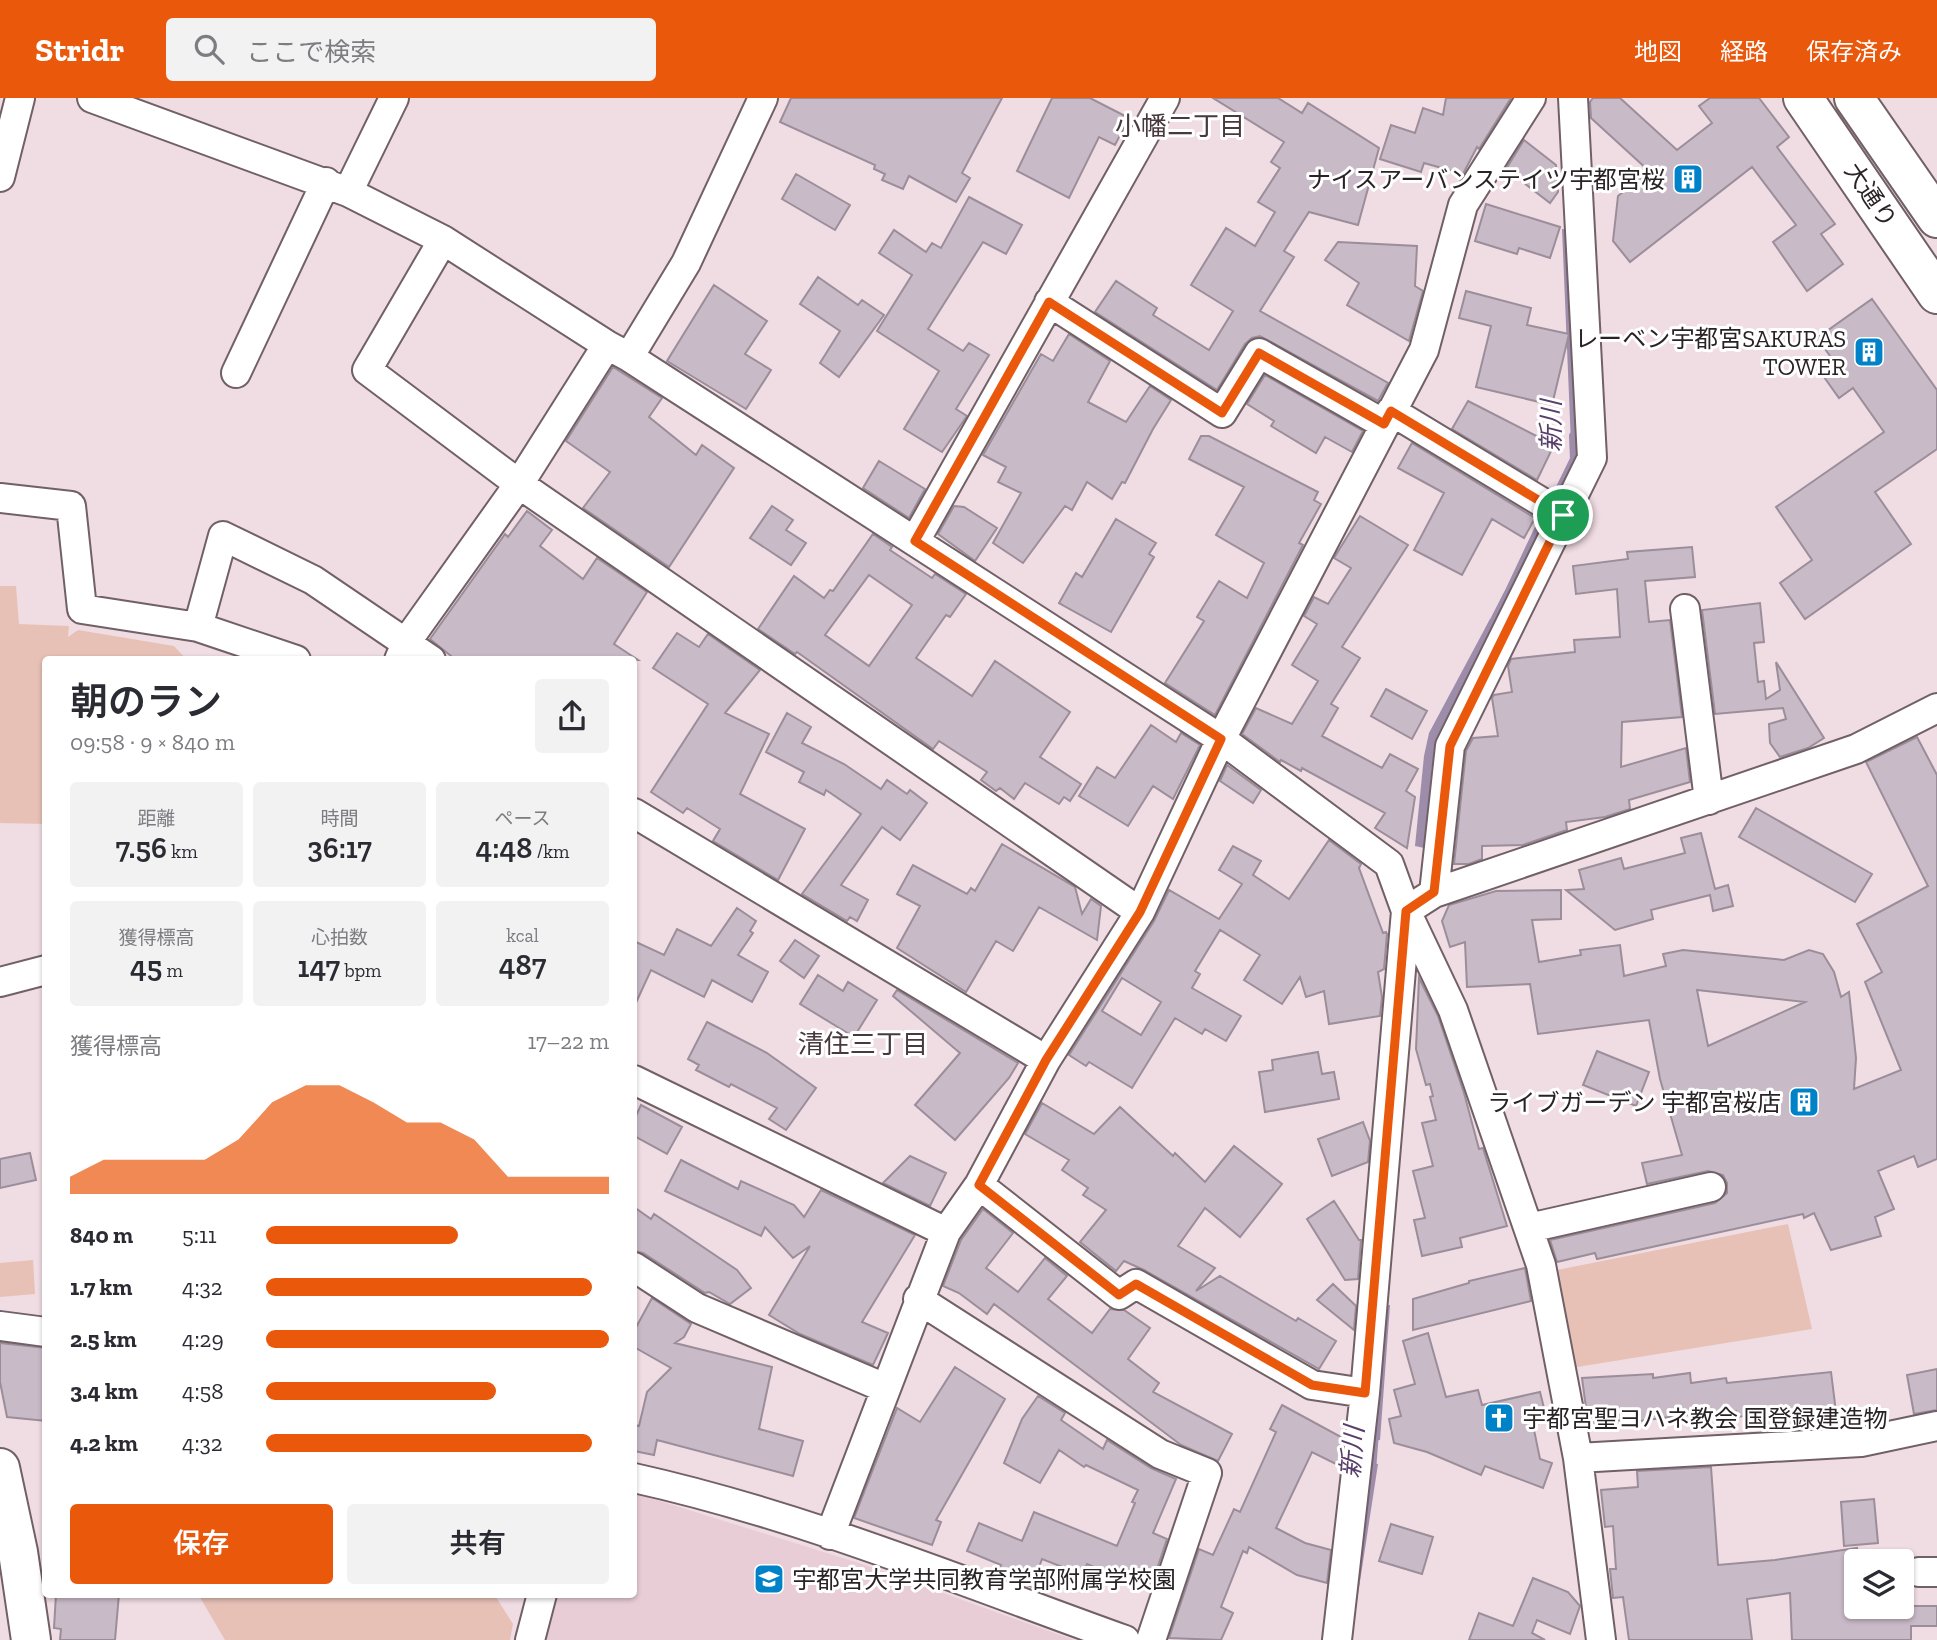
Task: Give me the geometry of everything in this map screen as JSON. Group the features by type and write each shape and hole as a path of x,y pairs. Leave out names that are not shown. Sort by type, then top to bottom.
{"main road":[{"name":"大通り","path":"1803,98 1937,294"},
{"name":"大通り","path":"1854,98 1937,218"},
{"path":"0,1468 18,1552 31,1640"}],"street":[{"path":"0,177 20,98"},
{"path":"92,98 337,187 443,240 1221,739 1389,864 1406,911 1453,1010 1541,1265 1578,1458 1601,1640"},
{"path":"236,373 337,187 394,98"},
{"path":"403,650 519,484 686,263 764,98"},
{"path":"915,541 1164,98"},
{"path":"830,1535 918,1299 946,1232 979,1185 1046,1060 1140,912 1221,739 1423,350 1463,205 1531,98"},
{"path":"1434,892 1450,746 1555,510 1592,458 1573,98"},
{"path":"443,240 367,370 519,484 1140,912"},
{"path":"1049,302 1222,413 1259,353 1387,417 1555,510"},
{"path":"0,498 71,506 82,609 198,627 284,656"},
{"path":"198,627 223,536 313,580 403,650 420,656"},
{"path":"1685,609 1709,800"},
{"path":"1406,911 1434,892 1856,749 1937,708"},
{"path":"637,815 1046,1060"},
{"path":"1338,1640 1365,1393 1406,911"},
{"path":"0,982 42,971"},
{"path":"637,1081 946,1232"},
{"path":"979,1185 1119,1295 1136,1284 1312,1385 1365,1393"},
{"path":"1529,1228 1711,1187"},
{"path":"637,1269 697,1308 885,1388"},
{"path":"918,1299 1160,1454 1207,1473 1151,1640"},
{"path":"0,1326 42,1331"},
{"path":"1578,1458 1860,1441 1937,1426"},
{"path":"637,1479 830,1535 1125,1640"},
{"path":"530,1640 541,1598"}],"shaded area":[{"path":"1562,229 1571,230 1580,448 1571,443"},
{"path":"1542,512 1550,516 1507,607 1499,603"},
{"path":"0,586 16,586 19,624 69,626 68,637 78,630 174,646 183,656 42,656 42,824 0,823"},
{"path":"1490,619 1498,623 1438,739 1432,766 1424,848 1415,846 1424,756 1429,733"},
{"path":"1788,1224 1812,1329 1571,1368 1552,1271"},
{"path":"33,1260 35,1294 0,1297 0,1263"},
{"path":"1390,1305 1380,1440 1371,1441 1382,1306"},
{"path":"1368,1462 1378,1464 1351,1640 1342,1640"},
{"name":"宇都宮大学共同教育学部附属学校園","path":"637,1494 862,1564 1074,1640 546,1640 556,1598 637,1598"},
{"path":"200,1598 497,1598 513,1624 510,1640 225,1640"}],"building":[{"path":"791,98 1002,98 962,173 970,178 956,202 909,176 903,189 882,180 885,174 874,169 875,165 780,122"},
{"path":"1052,98 1090,98 1129,118 1115,145 1099,137 1069,198 1017,171"},
{"path":"1213,98 1278,98 1302,113 1308,103 1379,148 1358,225 1309,212 1284,251 1294,257 1260,311 1388,383 1378,401 1260,336 1245,344 1217,390 1095,312 1116,281 1157,308 1153,315 1209,350 1233,311 1191,285 1226,228 1255,246 1275,212 1258,202 1280,168 1271,162 1284,142"},
{"path":"1446,98 1511,98 1479,149 1477,147 1463,174 1424,163 1421,172 1380,159 1391,125 1415,133 1423,108 1443,115"},
{"path":"1593,98 1620,98 1677,150 1712,123 1699,106 1710,98 1759,98 1789,137 1777,147 1835,224 1821,234 1843,264 1807,291 1773,242 1796,225 1752,167 1630,262 1613,241 1618,196 1649,171 1591,118 1590,102"},
{"path":"1524,140 1556,165 1558,192 1550,203 1506,169"},
{"path":"796,174 850,205 835,230 782,199"},
{"path":"969,197 1022,225 1006,254 983,242 928,329 963,351 969,343 989,355 956,409 967,416 942,452 904,429 939,371 877,331 912,275 879,253 894,230 926,252 932,243 941,248"},
{"path":"1486,204 1560,227 1550,258 1519,248 1517,254 1475,241"},
{"path":"1338,242 1417,246 1415,286 1423,291 1409,341 1347,305 1359,283 1325,260"},
{"path":"818,277 858,305 862,300 884,315 839,377 820,363 840,331 800,304"},
{"path":"714,285 767,321 745,354 771,370 746,409 667,361"},
{"path":"1466,291 1531,308 1527,325 1569,334 1552,405 1476,387 1491,326 1459,318"},
{"path":"1872,299 1937,390 1937,449 1875,492 1911,544 1805,619 1780,583 1812,560 1776,507 1884,432 1853,388 1839,398 1824,377 1838,367 1817,338"},
{"path":"1069,334 1110,361 1088,402 1126,422 1150,386 1171,400 1125,483 1122,482 1112,499 1087,482 1072,510 1065,506 1023,563 993,543 1021,493 998,482 1006,467 983,455 1041,354 1053,361"},
{"path":"613,367 662,398 649,417 696,455 702,445 734,468 669,567 583,508 610,472 566,441"},
{"path":"1265,375 1363,431 1352,452 1325,437 1316,453 1271,426 1274,421 1247,404"},
{"path":"1468,401 1554,445 1537,480 1452,429"},
{"path":"1201,436 1209,436 1318,492 1314,500 1321,504 1299,543 1303,545 1215,715 1165,683 1204,621 1197,617 1219,581 1247,598 1264,563 1216,535 1244,487 1189,459"},
{"path":"1412,443 1535,518 1524,538 1492,519 1462,575 1414,550 1444,493 1398,468"},
{"path":"879,461 925,489 909,518 863,488"},
{"path":"772,506 793,520 786,530 806,543 791,565 750,538"},
{"path":"954,506 964,507 997,528 975,561 938,534"},
{"path":"527,511 552,530 540,546 583,579 597,558 647,592 614,644 632,656 451,656 430,639 505,534 508,537"},
{"path":"1360,516 1408,545 1342,647 1360,658 1331,704 1338,708 1322,736 1382,768 1390,754 1418,769 1406,791 1415,797 1407,848 1375,828 1385,813 1302,768 1301,771 1281,760 1280,762 1242,734 1256,708 1292,724 1318,681 1292,665 1317,624 1304,616 1314,597 1328,604 1351,568 1334,558"},
{"path":"1116,519 1156,543 1149,554 1154,557 1111,632 1059,603 1076,573 1082,577"},
{"path":"873,534 892,547 890,550 932,578 935,574 966,594 950,617 946,615 916,658 972,696 995,661 1070,712 1040,757 1081,784 1070,801 1064,797 1059,804 1025,783 1014,799 1000,788 996,791 981,780 987,772 939,741 933,749 797,652 795,654 758,629 794,576 824,598 830,590 833,591","holes":["869,575 912,605 869,666 825,635"]},
{"path":"1692,547 1695,577 1645,581 1649,622 1670,620 1682,717 1622,722 1621,767 1686,748 1690,782 1629,800 1630,809 1605,817 1566,822 1567,830 1523,845 1482,846 1482,859 1469,864 1454,864 1466,751 1473,738 1498,736 1492,698 1494,695 1512,692 1508,666 1511,659 1575,652 1574,640 1620,637 1617,589 1576,594 1573,566 1628,559 1627,552"},
{"path":"1760,603 1764,642 1754,643 1758,682 1764,681 1766,699 1780,690 1776,662 1824,738 1808,748 1780,757 1770,743 1769,724 1786,719 1783,708 1715,714 1702,610"},
{"path":"677,633 699,647 708,634 760,670 725,713 769,734 740,794 805,829 778,880 713,841 720,829 687,808 683,813 651,792 708,704 653,668"},
{"path":"1386,689 1427,711 1412,739 1371,716"},
{"path":"787,713 811,727 802,743 844,764 881,789 887,780 907,794 910,790 927,803 900,840 882,827 841,885 868,900 857,921 850,917 847,921 802,894 861,814 826,790 824,795 799,782 804,772 766,752"},
{"path":"1151,725 1176,742 1181,733 1200,745 1173,799 1153,786 1128,826 1079,796 1097,767 1115,778"},
{"path":"1917,737 1937,775 1937,1159 1918,1167 1914,1156 1878,1171 1894,1209 1875,1217 1881,1236 1831,1250 1814,1213 1804,1218 1803,1214 1597,1259 1595,1253 1557,1262 1550,1240 1715,1203 1727,1193 1727,1183 1723,1175 1708,1171 1647,1184 1642,1163 1682,1155 1660,1079 1649,1020 1538,1034 1530,984 1467,987 1465,942 1450,947 1442,921 1449,905 1496,891 1561,890 1561,919 1532,920 1539,962 1581,955 1580,950 1620,945 1624,976 1666,966 1663,954 1683,950 1784,960 1809,950 1823,954 1834,972 1841,997 1849,992 1856,1058 1854,1089 1901,1070 1865,982 1882,972 1857,924 1928,886 1866,762","holes":["1697,990 1805,1002 1708,1046"]},
{"path":"1227,765 1261,790 1253,803 1220,781"},
{"path":"1756,808 1872,874 1855,902 1739,837"},
{"path":"1701,833 1715,889 1728,885 1733,906 1713,911 1710,895 1651,910 1653,919 1615,930 1566,890 1584,889 1579,870 1621,858 1624,869 1685,853 1681,838"},
{"path":"1329,840 1361,864 1359,868 1383,933 1387,934 1384,969 1378,972 1382,997 1380,1016 1329,1024 1324,991 1306,997 1300,977 1282,1004 1244,980 1260,955 1220,930 1195,971 1200,974 1192,988 1241,1016 1226,1041 1205,1029 1202,1034 1175,1018 1132,1088 1089,1062 1086,1066 1069,1055 1154,921 1169,890 1219,919 1242,884 1219,870 1233,846 1261,861 1253,875 1289,899","holes":["1122,978 1161,1002 1141,1035 1102,1011"]},
{"path":"1002,844 1075,887 1082,914 1091,899 1101,906 1097,940 1039,907 1013,951 996,941 966,992 897,948 920,906 897,894 913,865 967,894 971,888 975,891"},
{"path":"737,908 756,921 750,931 753,933 738,955 768,972 752,1002 712,980 704,997 651,970 637,1000 637,942 664,955 677,929 711,946"},
{"path":"795,940 819,956 804,978 780,961"},
{"path":"818,975 843,991 848,982 877,1000 854,1037 800,1004"},
{"path":"1419,978 1438,1016 1464,1093 1479,1149 1483,1148 1507,1226 1460,1238 1462,1247 1422,1256 1414,1220 1425,1218 1413,1171 1433,1166 1422,1123 1436,1120 1430,1097 1433,1096 1430,1084 1426,1085 1416,1049"},
{"path":"897,990 1018,1063 1009,1078 955,1140 915,1105 960,1053 893,996"},
{"path":"707,1022 767,1053 816,1088 786,1130 769,1119 777,1108 731,1084 729,1087 696,1070 699,1065 688,1059"},
{"path":"1597,1051 1649,1072 1636,1106 1583,1085"},
{"path":"1318,1052 1322,1074 1334,1072 1339,1099 1265,1112 1259,1072 1273,1070 1272,1060"},
{"path":"1042,1103 1094,1134 1120,1107 1205,1182 1234,1146 1282,1184 1240,1237 1205,1208 1178,1246 1215,1268 1196,1291 1220,1276 1296,1321 1298,1318 1336,1341 1319,1369 1144,1270 1124,1261 1116,1271 1080,1242 1106,1210 1083,1195 1088,1188 1062,1170 1069,1160 1025,1134"},
{"path":"641,1105 682,1127 667,1154 637,1138 637,1114"},
{"path":"1363,1122 1370,1141 1368,1162 1332,1176 1318,1139"},
{"path":"30,1153 36,1180 0,1188 0,1159"},
{"path":"910,1156 946,1173 930,1206 883,1183"},
{"path":"681,1160 738,1189 741,1181 794,1205 804,1217 821,1190 915,1235 862,1322 888,1333 873,1365 800,1334 769,1315 810,1246 793,1258 765,1227 761,1236 665,1191"},
{"path":"1334,1201 1361,1240 1358,1279 1345,1280 1307,1219"},
{"path":"637,1209 651,1219 654,1214 737,1270 751,1288 730,1304 709,1292 705,1293 637,1252"},
{"path":"983,1209 1013,1233 986,1268 1018,1292 1045,1258 1067,1276 1048,1299 1092,1333 1110,1309 1124,1310 1150,1328 1128,1359 1159,1383 1153,1392 1232,1434 1218,1461 1181,1445 994,1304 987,1314 959,1293 943,1286 961,1240"},
{"path":"1525,1268 1531,1301 1413,1330 1413,1299 1469,1281"},
{"path":"1333,1284 1356,1306 1354,1330 1317,1300"},
{"path":"652,1298 691,1324 684,1337 675,1343 772,1367 759,1429 803,1441 793,1476 657,1440 654,1455 637,1452 637,1426 647,1392 671,1368 637,1349 637,1326"},
{"path":"1428,1333 1446,1397 1478,1390 1482,1405 1540,1392 1547,1420 1533,1425 1540,1459 1552,1463 1543,1488 1485,1466 1481,1475 1427,1452 1394,1443 1389,1419 1401,1416 1394,1390 1415,1384 1403,1341"},
{"path":"0,1343 42,1348 42,1421 7,1417 0,1382"},
{"path":"955,1367 1005,1399 936,1520 941,1522 932,1545 854,1518 897,1408 920,1422"},
{"path":"1937,1369 1937,1410 1914,1414 1907,1375"},
{"path":"1831,1372 1836,1412 1769,1420 1768,1413 1737,1417 1736,1411 1700,1417 1700,1413 1625,1423 1624,1420 1588,1423 1582,1378 1653,1374 1653,1378 1690,1373 1691,1383 1726,1378 1727,1383"},
{"path":"1038,1396 1065,1413 1061,1420 1103,1449 1107,1440 1151,1468 1176,1479 1153,1533 1167,1539 1150,1590 1087,1564 1083,1575 1042,1559 1032,1587 997,1573 1001,1565 967,1551 979,1523 1022,1541 1034,1512 1117,1546 1138,1490 1086,1465 1084,1467 1059,1450 1040,1483 1004,1463 1022,1419"},
{"path":"1282,1405 1343,1438 1340,1466 1312,1452 1276,1528 1305,1543 1331,1550 1327,1583 1297,1575 1249,1547 1247,1553 1243,1551 1221,1607 1233,1613 1221,1640 1169,1638 1199,1549 1213,1555 1234,1509 1240,1512 1276,1432 1270,1429"},
{"path":"1711,1467 1718,1565 1844,1550 1844,1619 1914,1619 1914,1606 1937,1606 1937,1626 1911,1626 1911,1640 1792,1640 1790,1593 1747,1599 1752,1640 1629,1640 1623,1597 1613,1598 1610,1569 1616,1569 1613,1526 1605,1527 1601,1490 1638,1487 1637,1471"},
{"path":"1874,1499 1878,1543 1844,1546 1841,1502"},
{"path":"1391,1524 1433,1537 1422,1574 1379,1561"},
{"path":"1533,1578 1568,1592 1580,1606 1570,1634 1537,1620 1532,1633 1545,1640 1469,1640 1479,1613 1513,1626"},
{"path":"56,1598 119,1598 115,1640 60,1640 61,1629 54,1628"}],"waterway":[{"name":"新川","path":"1553,502 1574,459 1573,436"},
{"name":"新川","path":"1489,630 1507,595"},
{"name":"新川","path":"1372,1471 1375,1432"}],"place":[{"name":"ナイスアーバンステイツ宇都宮桜","path":"1688,179"},
{"name":"レーベン宇都宮SAKURAS TOWER","path":"1869,352"},
{"name":"ライブガーデン 宇都宮桜店","path":"1804,1102"},
{"name":"宇都宮聖ヨハネ教会 国登録建造物","path":"1499,1418"},
{"name":"宇都宮大学共同教育学部附属学校園","path":"769,1579"}],"district":[{"name":"小幡二丁目","path":"1180,126"},
{"name":"清住三丁目","path":"863,1044"}],"route":[{"path":"1049,302 1222,413 1259,353 1384,424 1391,411 1563,515 1450,746 1434,892 1406,911 1365,1393 1312,1385 1136,1284 1119,1295 979,1185 1046,1060 1140,912 1221,739 915,541 1049,302"}]}
